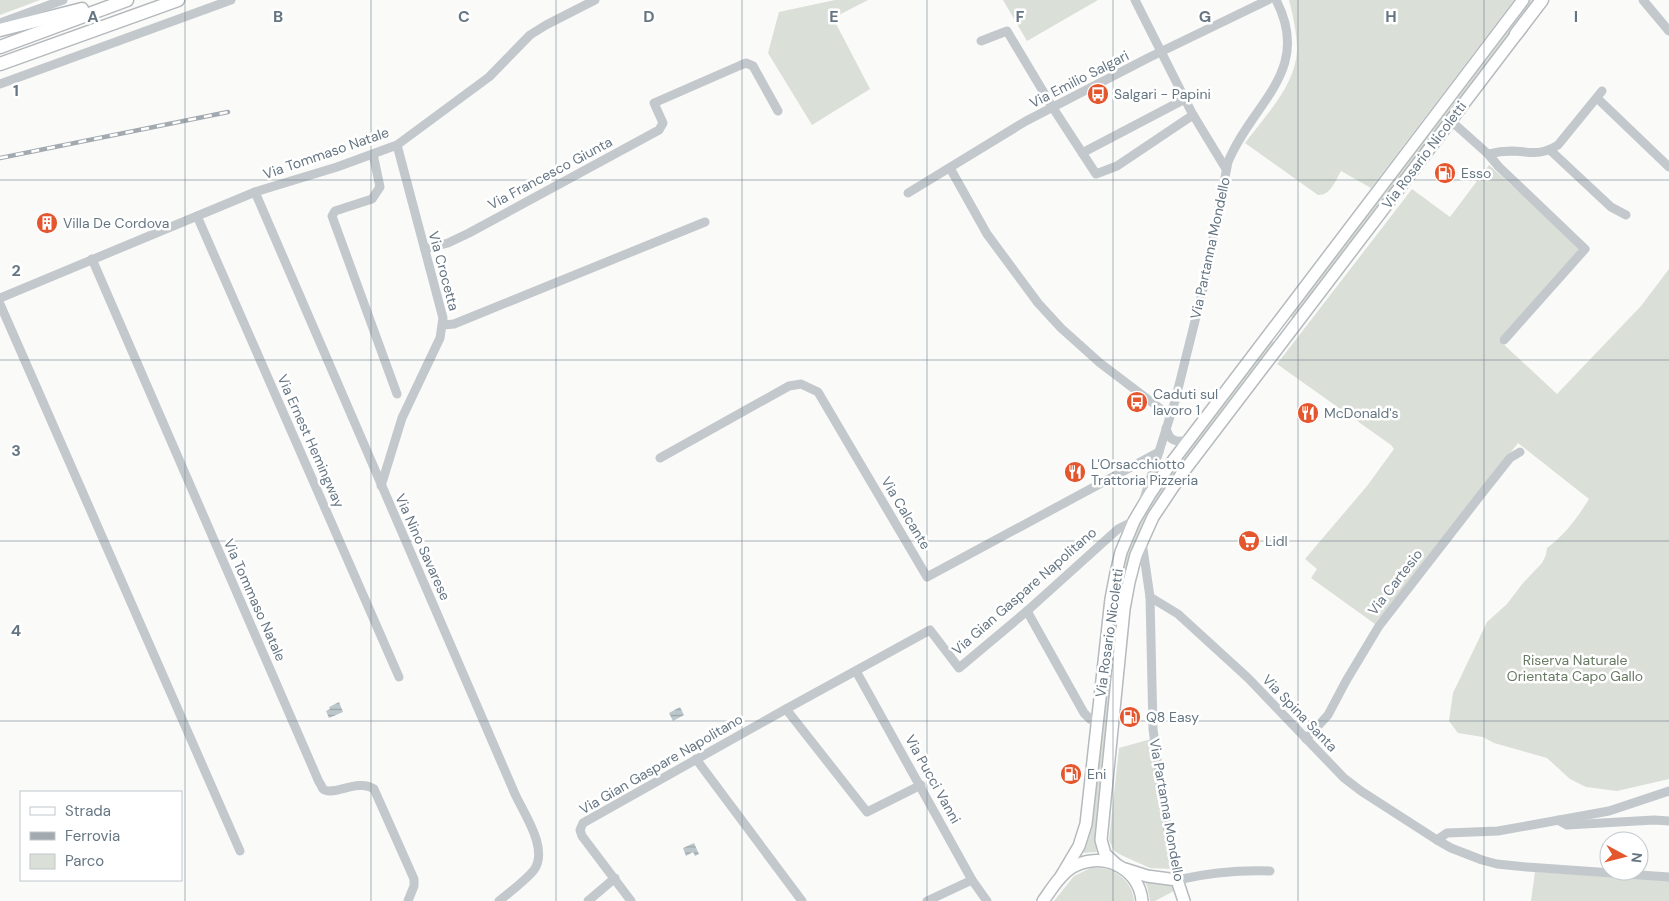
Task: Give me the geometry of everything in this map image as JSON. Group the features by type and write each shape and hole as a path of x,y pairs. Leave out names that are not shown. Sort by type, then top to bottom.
{"highway":[{"path":"0,30 108,0"},
{"path":"0,47 128,0"},
{"path":"0,64 178,0"},
{"path":"1516,34 1542,0"}],"main road":[{"name":"Via Rosario Nicoletti","path":"1043,901 1060,878 1079,846 1086,824 1112,592 1121,552 1134,521 1160,478 1523,0"},
{"name":"Via Rosario Nicoletti","path":"1142,901 1139,889 1121,867 1105,854 1101,832 1126,595 1132,567 1142,540 1153,517 1171,489 1450,120 1516,34 1546,0"},
{"path":"1292,304 1288,313 1287,319 1289,322 1294,322 1305,313"},
{"path":"1266,337 1273,335 1278,339 1279,343 1275,351"},
{"path":"1060,878 1070,869 1091,861 1105,861 1147,876 1177,880"},
{"name":"Via Partanna Mondello","path":"1177,880 1184,899"},
{"path":"1171,901 1184,899"}],"street":[{"path":"0,23 63,0"},
{"path":"0,84 231,0"},
{"name":"Via Tommaso Natale","path":"0,298 255,192 397,145 489,77 530,35 595,0"},
{"path":"1135,0 1193,115 1226,168"},
{"name":"Via Emilio Salgari","path":"908,193 1052,108 1268,0"},
{"name":"Via Partanna Mondello","path":"1142,506 1170,416 1204,285 1226,168 1237,144 1273,90 1284,67 1287,55 1286,31 1276,0"},
{"path":"1643,0 1669,31"},
{"path":"981,41 1007,31 1052,108 1096,174 1117,166 1193,115"},
{"name":"Via Francesco Giunta","path":"425,249 469,233 659,130 663,123 654,103 746,64 753,66 756,70 778,111"},
{"path":"1488,154 1511,151 1540,152 1550,150 1558,145 1599,95 1669,167"},
{"path":"1082,153 1185,99"},
{"path":"1450,120 1586,249 1504,340"},
{"name":"Via Crocetta","path":"381,486 402,418 436,346 443,325 443,318 397,145"},
{"path":"1550,150 1611,207 1626,215"},
{"path":"373,154 380,187 372,199 335,210 332,216 397,394"},
{"path":"950,168 987,234 1038,303 1061,328 1094,357 1170,416"},
{"name":"Via Nino Savarese","path":"255,192 515,794 538,842 540,857 537,865 533,871 500,901"},
{"name":"Via Ernest Hemingway","path":"197,216 399,677"},
{"path":"443,325 454,324 705,222"},
{"name":"Via Tommaso Natale","path":"92,259 319,782 323,789 329,792 363,784 369,785 374,789 414,879 414,886 408,901"},
{"path":"0,304 240,851"},
{"name":"Via Calcante","path":"660,458 789,386 801,384 818,392 927,577 1159,452"},
{"path":"1166,428 1169,437 1174,440 1180,442 1189,440"},
{"name":"Via Cartesio","path":"1306,739 1328,715 1379,626 1510,458 1520,452"},
{"name":"Via Gian Gaspare Napolitano","path":"615,878 582,836 580,830 583,823 930,630 958,668 1026,611 1100,543 1118,528 1134,521"},
{"name":"Via Partanna Mondello","path":"1142,540 1150,597 1153,729 1163,804 1177,880"},
{"name":"Via Spina Santa","path":"1150,597 1178,614 1248,678 1344,778 1437,840 1468,855 1497,864 1669,876"},
{"path":"1026,611 1084,713 1090,719 1097,722"},
{"name":"Via Pucci Vanni","path":"856,670 972,880 986,901"},
{"path":"786,709 867,812 921,785"},
{"path":"696,759 802,901"},
{"path":"1437,840 1447,832 1498,831 1609,811 1669,790"},
{"path":"1558,820 1567,825 1654,820 1669,821"},
{"path":"1177,880 1219,873 1270,871"},
{"path":"588,901 615,878 631,901"},
{"path":"927,901 972,880"}],"green space":[{"path":"0,0 40,0 0,15"},
{"path":"835,0 868,0 833,18 870,89 812,125 768,53 779,12"},
{"path":"1003,0 1098,0 1027,41"},
{"path":"1289,0 1514,0 1371,188 1341,171 1329,190 1318,195 1245,143 1278,100 1291,76 1295,63 1296,37"},
{"path":"1528,0 1536,0 1293,318 1291,317 1292,313"},
{"name":"Riserva Naturale Orientata Capo Gallo","path":"1489,165 1581,249 1499,340 1557,394 1641,306 1669,269 1669,779 1617,791 1586,787 1570,779 1547,758 1494,743 1483,737 1458,733 1449,721 1453,693 1487,622 1507,604 1542,563 1547,548 1570,526 1589,499 1518,443 1375,624 1311,578 1317,569 1305,559 1367,486 1394,449 1277,364 1412,189 1450,217"},
{"path":"1273,341 1274,343 1163,491 1147,518 1135,545 1126,574 1120,604 1095,841 1097,852 1083,853 1089,838 1091,825 1116,595 1123,564 1141,519 1160,488"},
{"path":"1151,739 1170,869 1150,868 1121,855 1114,851 1109,840 1119,748"},
{"path":"1091,868 1106,869 1120,876 1129,886 1134,901 1054,901 1074,876"},
{"path":"1535,872 1599,876 1599,881 1669,880 1669,901 1531,901"},
{"path":"1144,880 1172,884 1174,891 1155,901 1150,901"}],"shaded area":[{"path":"339,702 343,712 329,718 326,711 330,709 329,707"},
{"path":"680,707 684,715 673,721 669,713"},
{"path":"694,843 699,854 695,856 693,852 686,856 683,848"}],"railway":[{"path":"0,158 228,112"}],"place":[{"name":"Salgari - Papini","path":"1098,94"},
{"name":"Esso","path":"1445,173"},
{"name":"Villa De Cordova","path":"47,223"},
{"name":"Caduti sul lavoro 1","path":"1137,402"},
{"name":"McDonald's","path":"1308,413"},
{"name":"L'Orsacchiotto Trattoria Pizzeria","path":"1075,472"},
{"name":"Lidl","path":"1249,541"},
{"name":"Q8 Easy","path":"1130,717"},
{"name":"Eni","path":"1071,774"}]}
